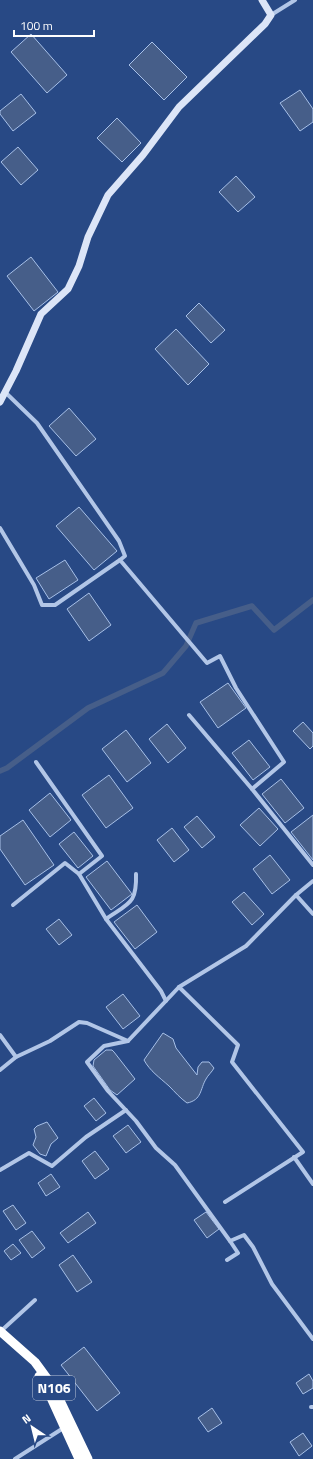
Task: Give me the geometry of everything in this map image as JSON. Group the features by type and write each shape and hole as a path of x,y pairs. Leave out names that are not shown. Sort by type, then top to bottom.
{"highway":[{"name":"N106","path":"0,1334 21,1355 37,1368 88,1459"},
{"name":"N106","path":"68,1425 79,1459"}],"street":[{"path":"262,0 271,15"},
{"path":"0,402 6,393 41,314 68,289 79,266 88,237 108,195 143,155 179,107 245,44 271,15 295,0"},
{"path":"0,528 34,585 42,605 55,605 125,556 119,541 37,422 6,393"},
{"path":"120,560 207,663 220,656 236,688 284,762 252,789"},
{"path":"189,715 252,789 313,866"},
{"path":"36,762 102,856 79,874"},
{"path":"13,905 65,863 79,874 106,919 161,991 166,1001"},
{"path":"106,919 133,901 136,889 136,874"},
{"path":"227,1260 238,1253 230,1241 175,1165 156,1148 136,1120 108,1091 87,1062 104,1046 128,1041 179,988 246,946 296,895 313,881"},
{"path":"296,895 313,914"},
{"path":"179,988 238,1045 232,1062 303,1152 225,1202"},
{"path":"0,1070 16,1057 50,1041 78,1022 87,1022 128,1041"},
{"path":"0,1035 16,1057"},
{"path":"0,1170 29,1153 52,1166 86,1137 126,1110"},
{"path":"294,1157 313,1184"},
{"path":"230,1241 244,1235 256,1252 272,1284 313,1338"},
{"path":"0,1334 35,1300"},
{"path":"15,1459 68,1425"}],"water":[{"path":"31,34 67,75 47,93 11,52"},
{"path":"152,42 187,77 164,100 129,65"},
{"path":"300,90 313,109 313,122 300,131 280,103"},
{"path":"21,94 36,113 13,131 0,114 0,111"},
{"path":"117,118 141,143 122,162 97,138"},
{"path":"18,147 38,170 21,185 1,162"},
{"path":"236,176 255,197 238,212 219,192"},
{"path":"31,257 58,292 34,311 7,276"},
{"path":"199,303 225,330 211,343 186,316"},
{"path":"176,329 209,364 188,385 155,349"},
{"path":"69,408 96,439 76,456 49,426"},
{"path":"79,507 117,551 94,570 56,526"},
{"path":"65,560 78,580 49,599 36,578"},
{"path":"89,593 111,625 89,641 67,609"},
{"path":"228,683 246,708 218,728 200,702"},
{"path":"303,722 313,733 313,746 310,749 293,731"},
{"path":"167,724 186,748 168,763 149,739"},
{"path":"126,730 151,763 127,782 102,749"},
{"path":"249,740 270,767 253,780 232,753"},
{"path":"109,775 133,808 106,828 82,795"},
{"path":"281,779 304,808 285,823 262,794"},
{"path":"50,793 71,820 50,837 29,810"},
{"path":"259,808 278,829 260,846 240,825"},
{"path":"313,815 313,860 291,832"},
{"path":"197,816 215,837 202,848 184,827"},
{"path":"23,820 54,865 25,885 0,849 0,836"},
{"path":"172,828 189,850 174,862 157,840"},
{"path":"74,832 93,856 78,868 59,844"},
{"path":"270,855 290,880 272,894 253,869"},
{"path":"107,861 132,894 111,910 86,877"},
{"path":"244,892 264,914 252,925 232,902"},
{"path":"137,905 157,932 135,949 114,922"},
{"path":"59,919 72,935 59,945 46,929"},
{"path":"123,994 140,1016 123,1029 106,1007"},
{"path":"163,1033 173,1039 176,1048 197,1075 198,1067 202,1062 209,1062 214,1068 206,1079 200,1094 192,1102 187,1103 182,1099 152,1071 144,1060"},
{"path":"106,1050 112,1050 114,1052 135,1079 117,1095 110,1090 93,1066 94,1060"},
{"path":"94,1098 106,1113 96,1121 84,1106"},
{"path":"47,1122 58,1138 51,1144 46,1156 40,1154 33,1145 36,1137 34,1129 37,1126"},
{"path":"128,1125 141,1142 126,1153 113,1136"},
{"path":"95,1151 109,1169 95,1179 82,1161"},
{"path":"51,1174 60,1187 46,1196 38,1183"},
{"path":"13,1205 26,1223 16,1230 3,1211"},
{"path":"88,1212 96,1223 68,1243 60,1233"},
{"path":"206,1212 219,1229 207,1238 194,1220"},
{"path":"32,1231 45,1248 32,1258 19,1240"},
{"path":"13,1244 21,1253 11,1260 4,1251"},
{"path":"73,1255 92,1282 77,1292 59,1265"},
{"path":"84,1347 120,1393 97,1411 61,1365"},
{"path":"309,1374 313,1381 313,1388 303,1394 296,1383"},
{"path":"212,1408 222,1423 208,1432 198,1418"},
{"path":"303,1433 312,1446 299,1456 290,1442"}],"waterway":[{"path":"0,771 7,768 88,708 163,673 186,646 196,623 252,606 274,630 313,600"}]}
